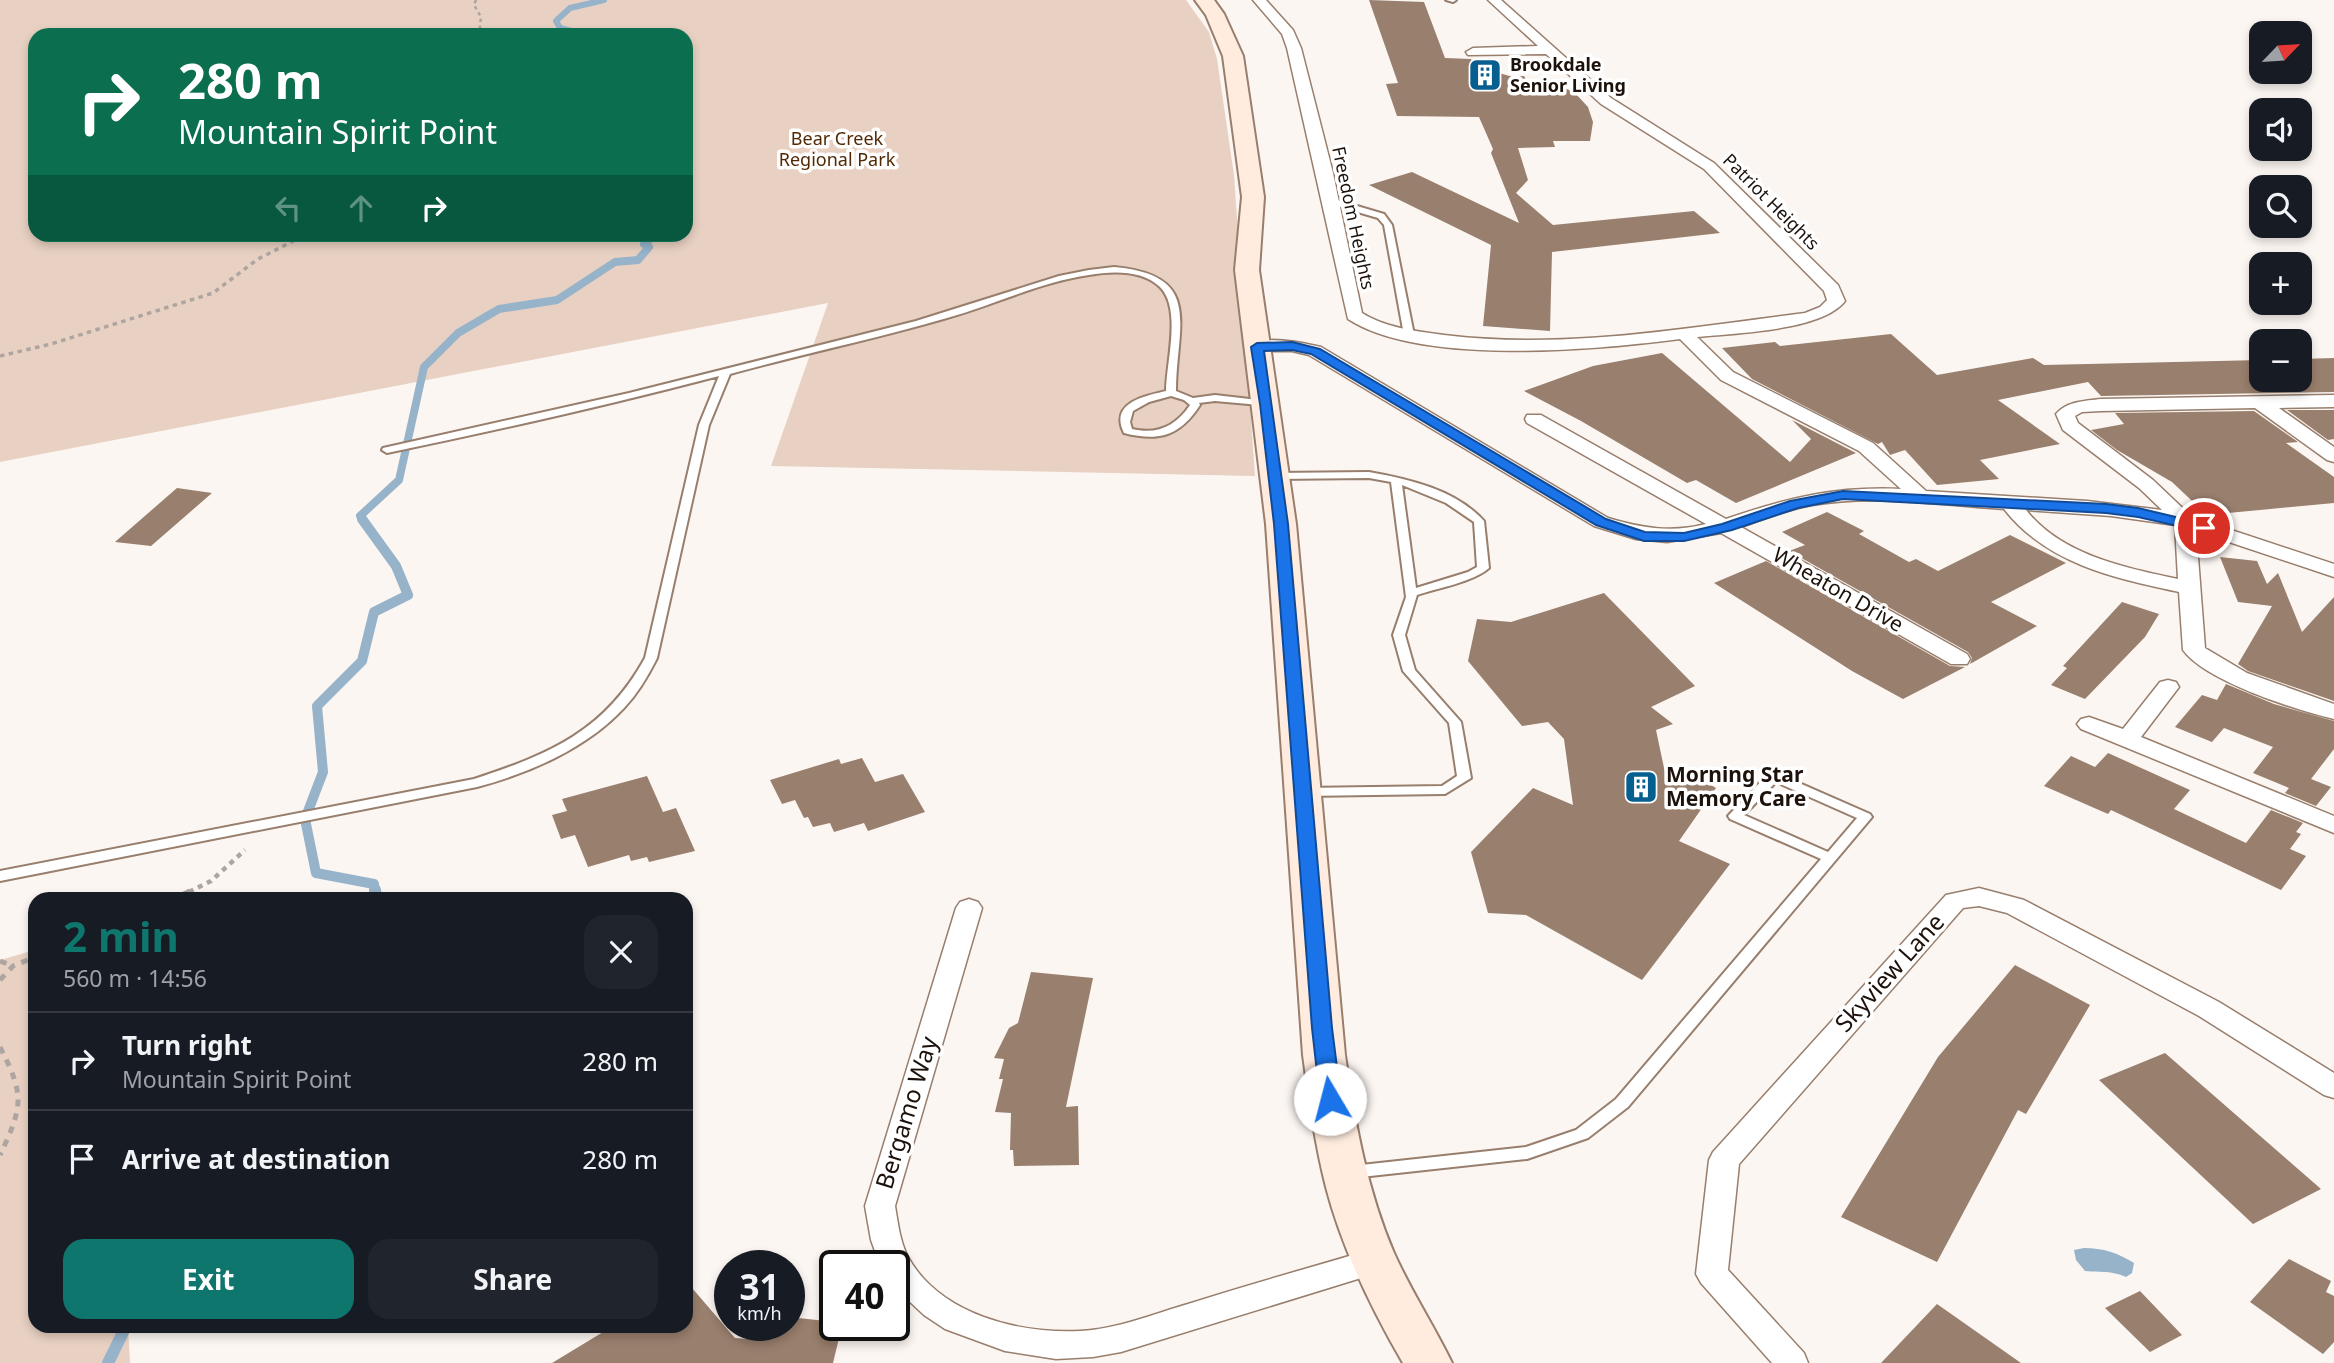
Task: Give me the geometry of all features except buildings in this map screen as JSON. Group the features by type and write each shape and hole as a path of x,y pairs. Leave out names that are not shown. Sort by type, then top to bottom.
{"street":[{"path":"1204,0 1215,14 1233,56 1253,197 1247,270 1275,476 1324,1055 1333,1121 1345,1173 1376,1261 1428,1363"},
{"name":"Freedom Heights","path":"1259,0 1288,33 1294,48 1331,201 1354,315 1369,326 1453,343 1574,345 1660,335"},
{"name":"Patriot Heights","path":"1494,0 1606,101 1709,166 1832,289 1836,301 1826,311 1808,318 1660,335"},
{"path":"1473,52 1547,50"},
{"path":"1682,332 1727,376 1866,447 1922,498"},
{"path":"1257,347 1292,346 1315,351 1601,522 1644,536 1672,538 1727,527 1820,498 1843,495 1922,498 2106,509 2185,522 2334,572"},
{"path":"2334,401 2088,405 2065,414 2070,426 2146,484 2185,522 2194,650 2202,659 2231,674 2334,712"},
{"path":"2259,402 2334,456"},
{"name":"Wheaton Drive","path":"1534,419 1959,659"},
{"path":"2010,503 2018,517 2029,527 2072,554 2128,573 2190,588"},
{"path":"2127,740 2168,688"},
{"path":"2089,724 2334,825"},
{"name":"Skyview Lane","path":"1792,1363 1712,1274 1724,1160 1955,901 1979,897 2015,906 2209,1009 2334,1087"},
{"name":"Bergamo Way","path":"969,908 880,1206 884,1234 896,1264 925,1298 953,1316 991,1333 1035,1345 1083,1345 1143,1331 1376,1261"}],"lane":[{"path":"1331,201 1381,216 1388,225 1409,335"},
{"path":"387,450 619,401 770,360 923,323 1093,271 1128,271 1154,277 1170,292 1177,323 1170,380 1171,393"},
{"path":"0,876 477,782 509,772 573,742 603,723 624,703 641,681 651,658 704,425 725,374"},
{"path":"1171,393 1191,401 1195,405 1186,421 1170,430 1139,434 1128,431 1124,424 1124,416 1129,408 1144,401 1171,393"},
{"path":"1191,401 1215,398 1267,404"},
{"path":"1275,476 1369,475 1396,480 1425,489 1462,507 1479,521 1483,568 1411,593"},
{"path":"1303,792 1445,790 1464,778 1455,722 1409,671 1399,635 1411,593 1396,480"},
{"path":"1345,1173 1527,1153 1581,1134 1622,1103 1865,817 1774,776 1735,816 1830,858"}],"path":[{"path":"476,0 474,5 481,17 480,28"},
{"path":"0,356 83,334 213,293 258,259 291,242"},
{"path":"188,892 211,881 278,820"},
{"path":"0,980 13,966 28,960"},
{"path":"0,961 13,966"},
{"path":"0,1047 18,1082 21,1103 0,1155"}],"green space":[{"name":"Bear Creek Regional Park","path":"0,0 1186,0 1209,32 1217,59 1234,175 1255,476 771,466 828,303 0,462"},
{"path":"28,952 28,1333 128,1333 130,1363 0,1363 0,960"}],"water":[{"path":"2074,1250 2104,1250 2128,1259 2134,1263 2132,1273 2126,1277 2085,1271 2076,1260"}],"waterway":[{"path":"560,28 556,21 570,8 604,0"},
{"path":"363,521 360,516 399,480 424,367 458,333 499,309 557,300 615,262 638,260 649,247 644,244 646,242"},
{"path":"362,519 396,566 408,595 374,612 362,661 317,706 323,772 305,819 316,873 374,884 375,892"},
{"path":"108,1363 123,1333"}],"place":[{"name":"Brookdale Senior Living","path":"1485,75"},
{"name":"Morning Star Memory Care","path":"1641,787"}],"route":[{"path":"1330,1099 1324,1055 1281,524 1267,404 1257,347 1292,346 1315,351 1601,522 1644,536 1684,537 1727,527 1795,504 1843,495 2106,509 2185,522 2204,528"}]}
